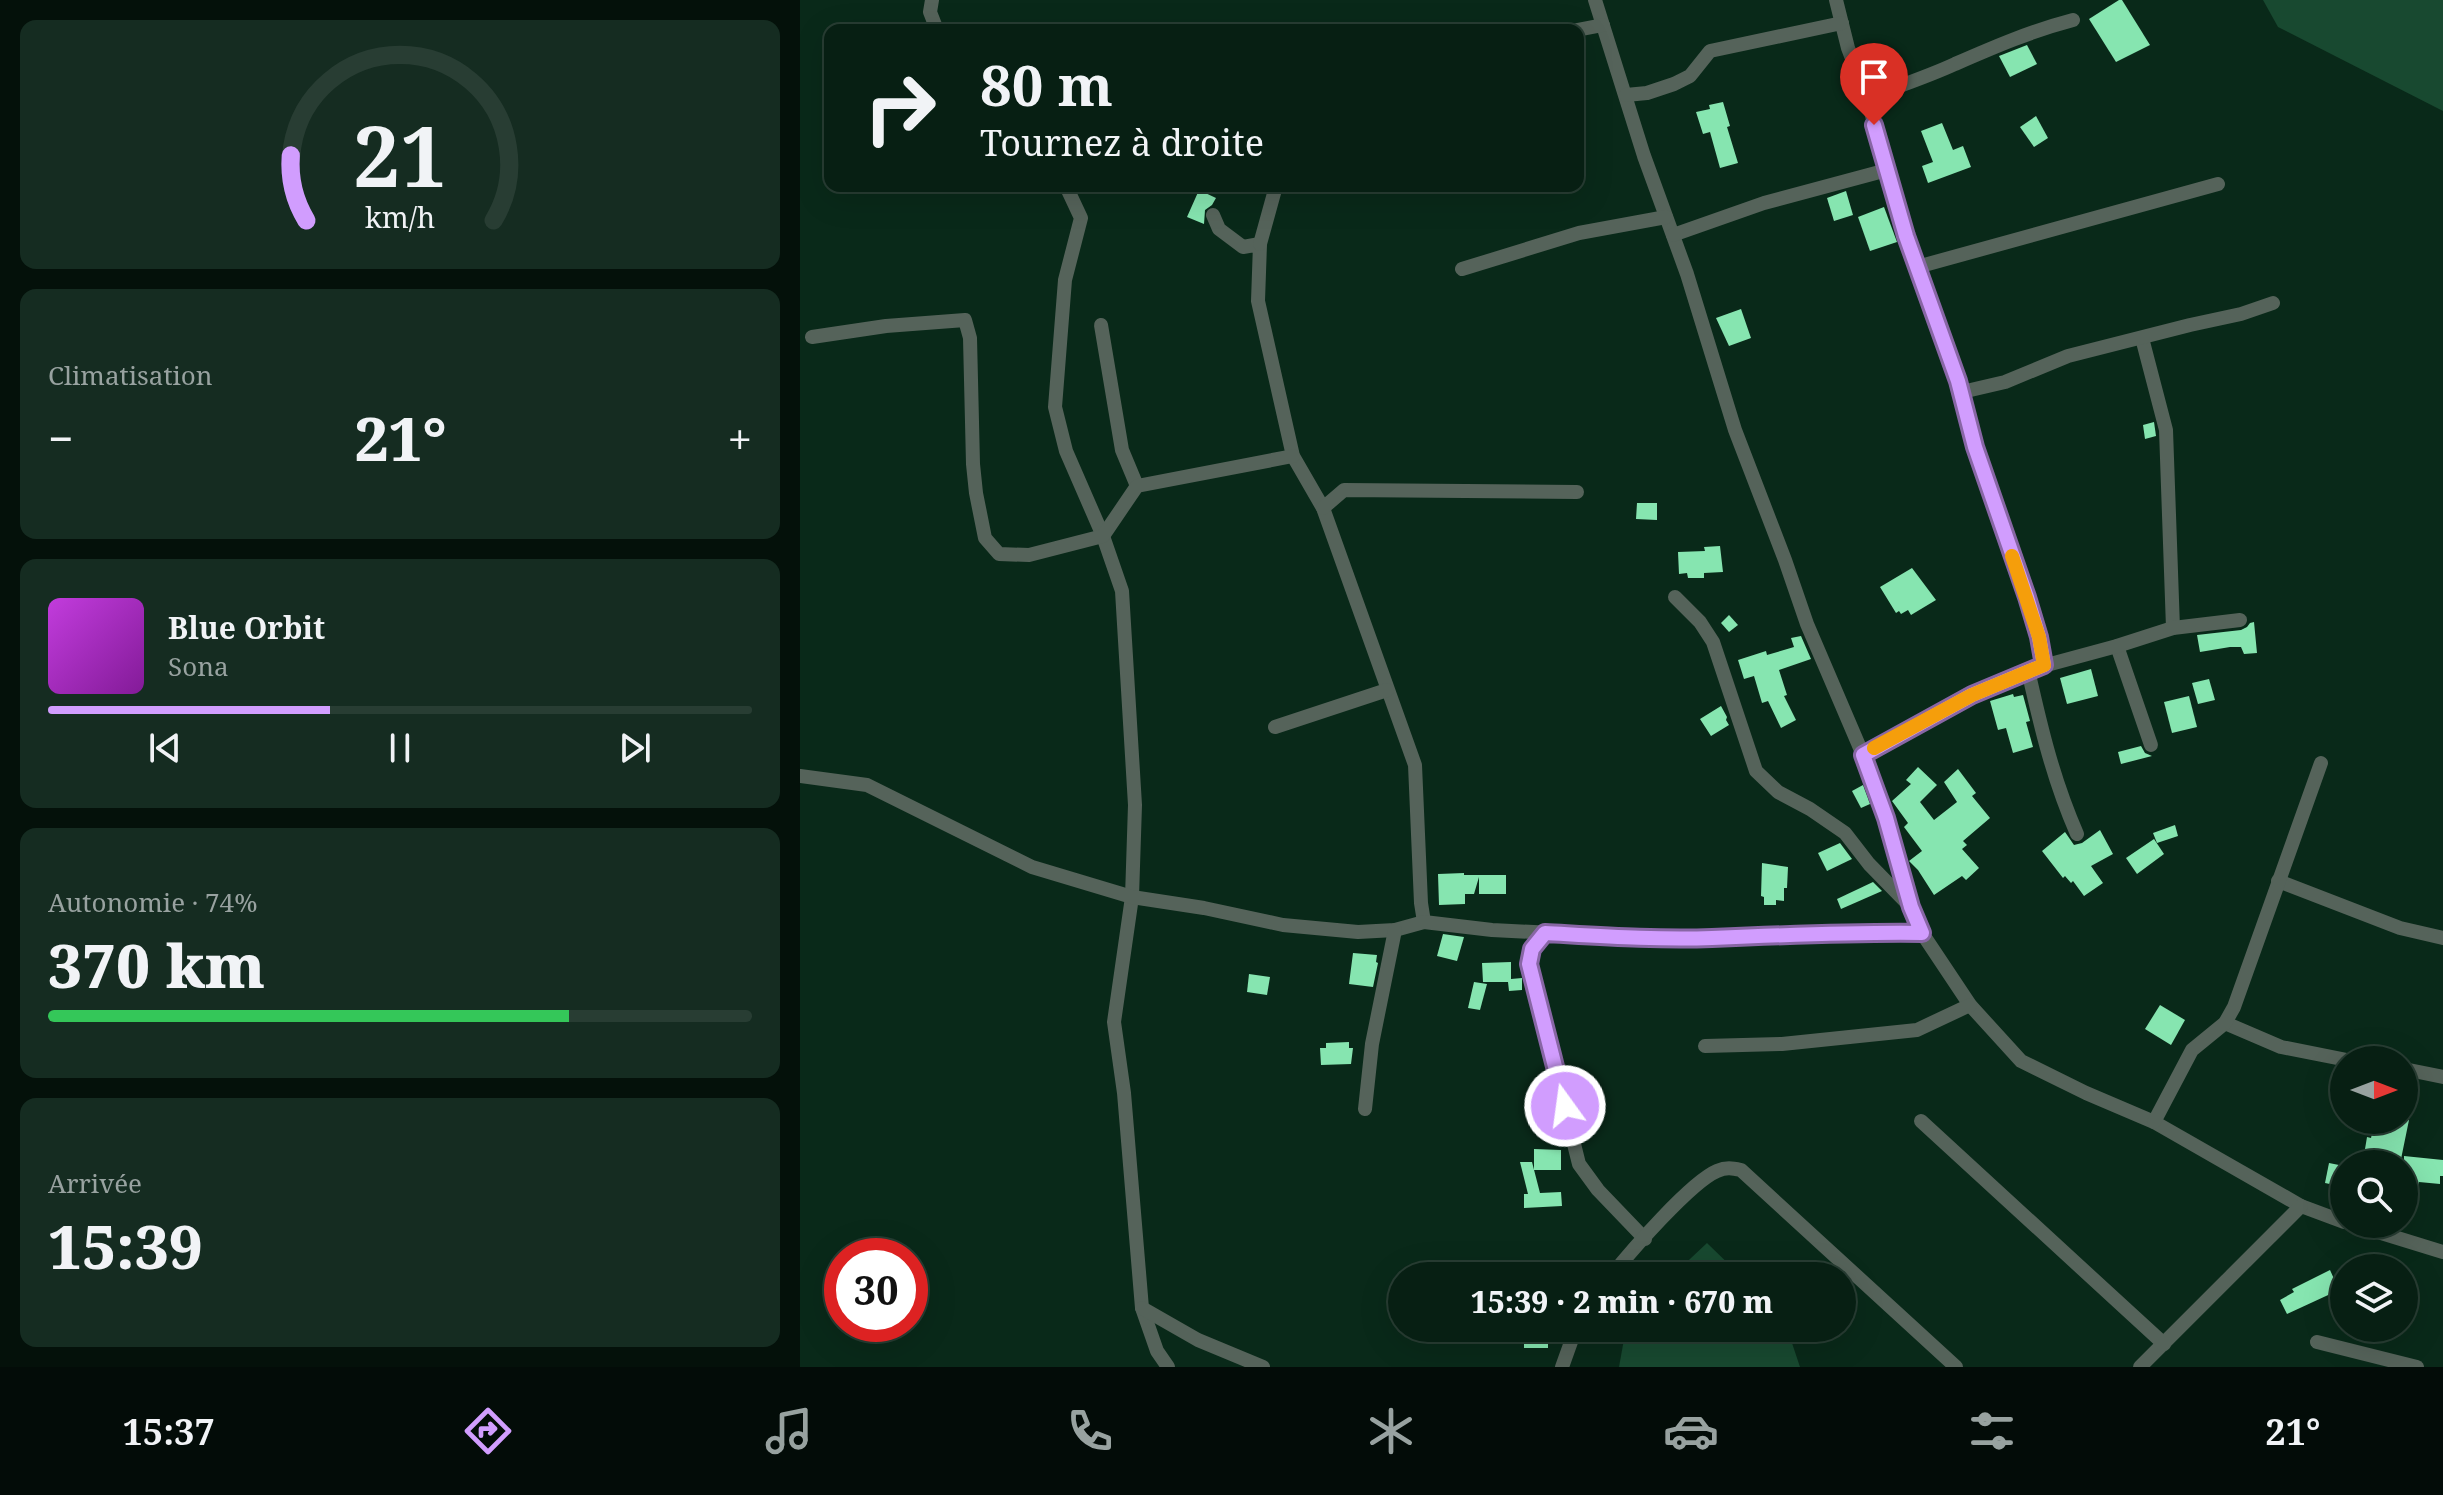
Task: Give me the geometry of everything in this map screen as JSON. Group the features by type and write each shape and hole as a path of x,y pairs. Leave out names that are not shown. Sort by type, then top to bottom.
{"street":[{"path":"932,0 930,12 935,24"},
{"path":"1595,0 1687,274 1735,430 1807,624 1863,755 1922,933 1970,1005 2021,1061 2154,1122 2301,1206 2330,1217"},
{"path":"1836,0 1917,267 1962,392 1975,447 2039,637 2044,665"},
{"path":"1867,98 2039,29 2073,20"},
{"path":"1626,95 1647,93 1690,76 1710,51 1842,23"},
{"path":"1584,29 1603,25"},
{"path":"1673,235 1764,203 1887,170"},
{"path":"1917,267 2218,184"},
{"path":"1069,192 1081,218 1065,280 1055,407 1066,451 1103,536 1122,591 1135,805 1132,897 1114,1022 1124,1093 1142,1308 1157,1351 1168,1367"},
{"path":"1274,192 1260,244 1258,301 1293,456 1323,508 1415,765 1424,922"},
{"path":"1213,215 1219,229 1243,247 1260,244"},
{"path":"1462,269 1579,233 1666,217"},
{"path":"1962,392 2005,382 2068,356 2241,314 2273,303"},
{"path":"812,337 886,326 965,320 970,338 973,464 985,538 999,554 1029,555 1103,536 1137,486 1293,456"},
{"path":"1101,325 1122,450 1137,486"},
{"path":"2142,338 2166,430 2173,628"},
{"path":"1323,508 1344,490 1577,492"},
{"path":"1675,597 1700,622 1713,642 1756,771 1778,792 1845,833 1869,864 1911,907"},
{"path":"1863,755 1972,695 2028,670 2173,628 2240,620"},
{"path":"2117,646 2151,745"},
{"path":"2028,670 2054,775 2077,834"},
{"path":"1275,727 1387,690"},
{"path":"2154,1122 2192,1050 2225,1023 2234,1007 2321,763"},
{"path":"800,776 867,785 1032,867 1132,897 1283,925 1358,932 1395,930 1424,922 1437,926 1545,933 1712,938 1838,932 1922,933"},
{"path":"2278,881 2400,928 2443,938"},
{"path":"1365,1109 1372,1044 1395,930"},
{"path":"1545,933 1532,949 1529,964 1579,1164 1598,1190 1645,1239"},
{"path":"1705,1046 1782,1044 1917,1030 1970,1005"},
{"path":"2225,1023 2281,1047 2330,1057"},
{"path":"2418,1072 2443,1077"},
{"path":"1921,1121 2164,1344"},
{"path":"1624,1262 1694,1187 1715,1171 1729,1167 1741,1170 1956,1367"},
{"path":"2140,1367 2301,1206"},
{"path":"2398,1238 2443,1252"},
{"path":"1142,1308 1198,1340 1263,1367"},
{"path":"1562,1367 1571,1342"},
{"path":"2317,1342 2417,1367"}],"green space":[{"path":"2263,0 2443,0 2443,111 2278,27"},
{"path":"1707,1243 1727,1262 1687,1262"},
{"path":"1623,1342 1792,1342 1800,1367 1619,1367"}],"building":[{"path":"2122,0 2150,45 2116,62 2089,19"},
{"path":"2027,45 2037,64 2010,77 1999,56"},
{"path":"1723,102 1738,163 1720,168 1710,132 1703,134 1696,112"},
{"path":"2036,116 2048,138 2034,147 2020,127"},
{"path":"1942,123 1953,150 1963,146 1971,167 1928,183 1922,166 1933,162 1921,131"},
{"path":"1846,191 1853,215 1834,221 1827,198"},
{"path":"1198,192 1216,198 1205,210 1204,224 1187,217"},
{"path":"1884,207 1897,242 1870,251 1858,217"},
{"path":"1741,309 1751,338 1729,346 1716,318"},
{"path":"2154,422 2156,436 2145,439 2143,425"},
{"path":"1637,503 1657,503 1657,520 1636,519"},
{"path":"1720,546 1723,572 1704,573 1704,578 1688,578 1687,573 1679,574 1678,552 1705,551 1704,547"},
{"path":"1912,568 1936,600 1911,615 1908,610 1896,613 1880,587"},
{"path":"1729,615 1738,625 1729,632 1721,623"},
{"path":"2254,622 2257,653 2244,654 2241,647 2200,652 2197,635 2241,630"},
{"path":"1801,636 1811,659 1779,670 1787,695 1784,696 1796,720 1781,728 1768,701 1762,703 1754,676 1744,679 1738,660 1766,651 1767,655 1794,647 1791,638"},
{"path":"2091,669 2098,696 2067,704 2060,678"},
{"path":"2209,679 2215,700 2198,704 2192,683"},
{"path":"2013,694 2014,697 2023,695 2033,747 2013,753 2006,728 1998,730 1990,701"},
{"path":"2189,696 2197,727 2172,733 2164,702"},
{"path":"1721,706 1729,725 1711,736 1700,719"},
{"path":"2141,746 2145,753 2152,756 2121,764 2118,752"},
{"path":"1918,767 1937,785 1920,802 1934,820 1957,802 1944,782 1958,769 1976,793 1972,796 1990,818 1963,841 1967,845 1962,849 1979,868 1966,880 1962,876 1934,895 1909,861 1922,851 1904,827 1908,823 1892,801 1911,784 1906,780"},
{"path":"1863,785 1870,804 1861,808 1852,791"},
{"path":"2175,825 2178,836 2157,843 2153,833"},
{"path":"2100,830 2113,854 2091,866 2103,883 2084,896 2073,881 2071,883 2065,876 2063,878 2042,851 2065,832 2074,845"},
{"path":"2154,839 2164,854 2137,874 2126,858"},
{"path":"1840,843 1852,859 1827,871 1818,853"},
{"path":"1762,863 1788,867 1784,901 1776,900 1776,905 1764,905 1764,897 1761,896"},
{"path":"1438,874 1506,875 1506,894 1479,894 1479,877 1474,894 1465,894 1465,904 1439,905"},
{"path":"1873,882 1882,891 1841,909 1837,899"},
{"path":"1443,934 1464,937 1457,961 1437,956"},
{"path":"1353,953 1377,955 1373,987 1349,984"},
{"path":"1511,962 1511,979 1522,978 1522,990 1509,991 1508,982 1483,982 1482,963"},
{"path":"1249,974 1270,977 1267,995 1247,992"},
{"path":"1474,982 1487,984 1480,1010 1468,1008"},
{"path":"2160,1005 2185,1020 2171,1045 2145,1029"},
{"path":"1349,1042 1349,1048 1353,1048 1351,1064 1321,1065 1320,1048 1326,1048 1326,1043"},
{"path":"2372,1134 2406,1134 2403,1150 2365,1150 2367,1137 2371,1138"},
{"path":"1534,1149 1561,1150 1561,1170 1534,1170"},
{"path":"2418,1157 2443,1160 2440,1184 2419,1182 2418,1187"},
{"path":"1520,1162 1532,1162 1540,1193 1561,1192 1562,1206 1524,1208 1524,1194 1528,1194"},
{"path":"2329,1163 2330,1163 2330,1184 2325,1183"},
{"path":"2330,1270 2330,1294 2287,1314 2280,1300 2294,1292 2292,1289"},
{"path":"1524,1342 1548,1342 1548,1348 1524,1348"}],"slow traffic":[{"path":"1874,748 1972,695 2044,665 2039,637 2012,556"}],"route":[{"path":"1565,1106 1529,964 1532,949 1545,933 1712,938 1838,932 1922,933 1863,755 1972,695 2044,665 2027,597 1975,447 1962,392 1906,236 1874,125"}]}
